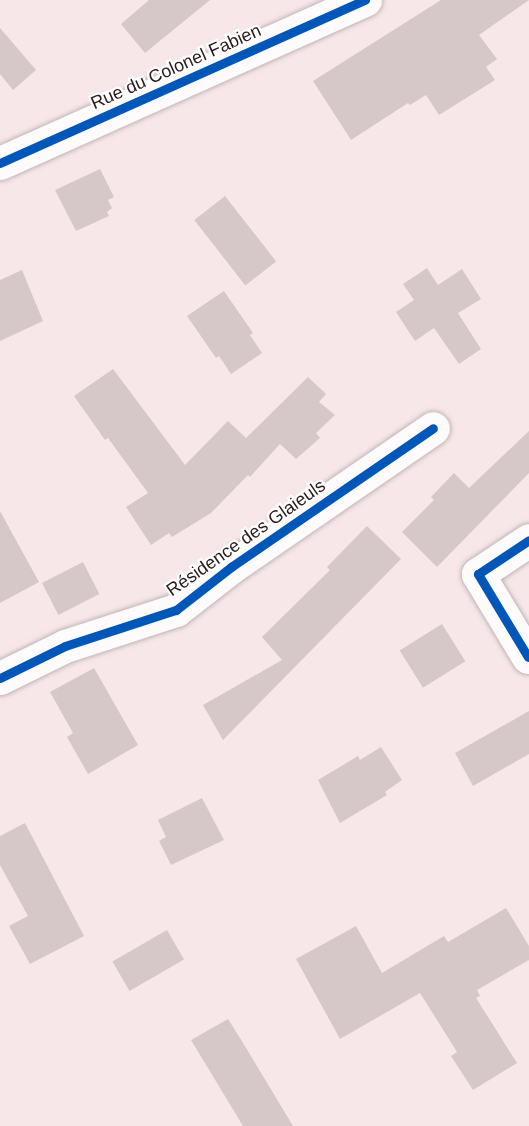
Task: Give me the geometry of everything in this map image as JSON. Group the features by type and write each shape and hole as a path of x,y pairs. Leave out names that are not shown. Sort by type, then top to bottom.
{"street":[{"name":"Rue du Colonel Fabien","path":"0,163 365,0"},
{"name":"Résidence des Glaieuls","path":"0,678 65,646 176,610 231,567 433,428"},
{"path":"528,657 478,574 529,540"}],"building":[{"path":"149,0 210,0 145,53 121,24"},
{"path":"441,0 529,0 479,35 497,59 486,67 495,80 439,115 426,95 410,105 408,103 351,140 313,81"},
{"path":"0,28 36,70 13,90 0,74"},
{"path":"100,169 114,197 108,200 112,208 107,212 109,216 76,231 55,190"},
{"path":"225,196 276,261 245,285 194,220"},
{"path":"427,268 438,285 462,269 481,299 458,313 481,349 459,364 434,328 415,341 396,312 414,300 403,284"},
{"path":"22,270 43,321 0,341 0,280"},
{"path":"224,291 253,333 250,335 262,353 231,374 219,356 216,358 187,316"},
{"path":"113,369 185,465 228,421 246,438 308,377 326,394 319,402 335,415 316,433 320,438 296,459 280,444 250,477 248,475 211,513 172,537 169,533 151,545 126,507 148,493 108,438 105,440 74,396"},
{"path":"529,431 529,473 437,567 402,532 434,500 431,497 454,473 469,488"},
{"path":"0,511 39,582 0,603"},
{"path":"367,526 401,559 223,740 203,705 282,660 262,637 330,570 327,567"},
{"path":"83,562 99,594 58,615 42,583"},
{"path":"442,624 465,661 423,688 400,650"},
{"path":"94,668 138,745 88,774 67,737 73,733 50,692"},
{"path":"529,711 529,754 473,786 455,753"},
{"path":"381,747 402,780 385,792 387,795 340,823 318,780 358,756 360,760"},
{"path":"202,798 224,840 171,865 159,841 166,837 158,820"},
{"path":"25,823 84,936 30,964 9,926 28,916 0,865 0,836"},
{"path":"506,908 529,946 529,960 477,990 480,996 476,998 517,1063 473,1090 451,1056 457,1052 420,993 340,1039 296,959 356,926 382,973 444,936 448,942"},
{"path":"167,930 184,959 129,991 112,962"},
{"path":"228,1019 293,1126 243,1126 191,1040"}],"cycle path":[{"path":"0,163 365,0"},
{"path":"0,678 65,646 176,610 231,567 433,428"},
{"path":"528,657 478,574 529,540"}]}
